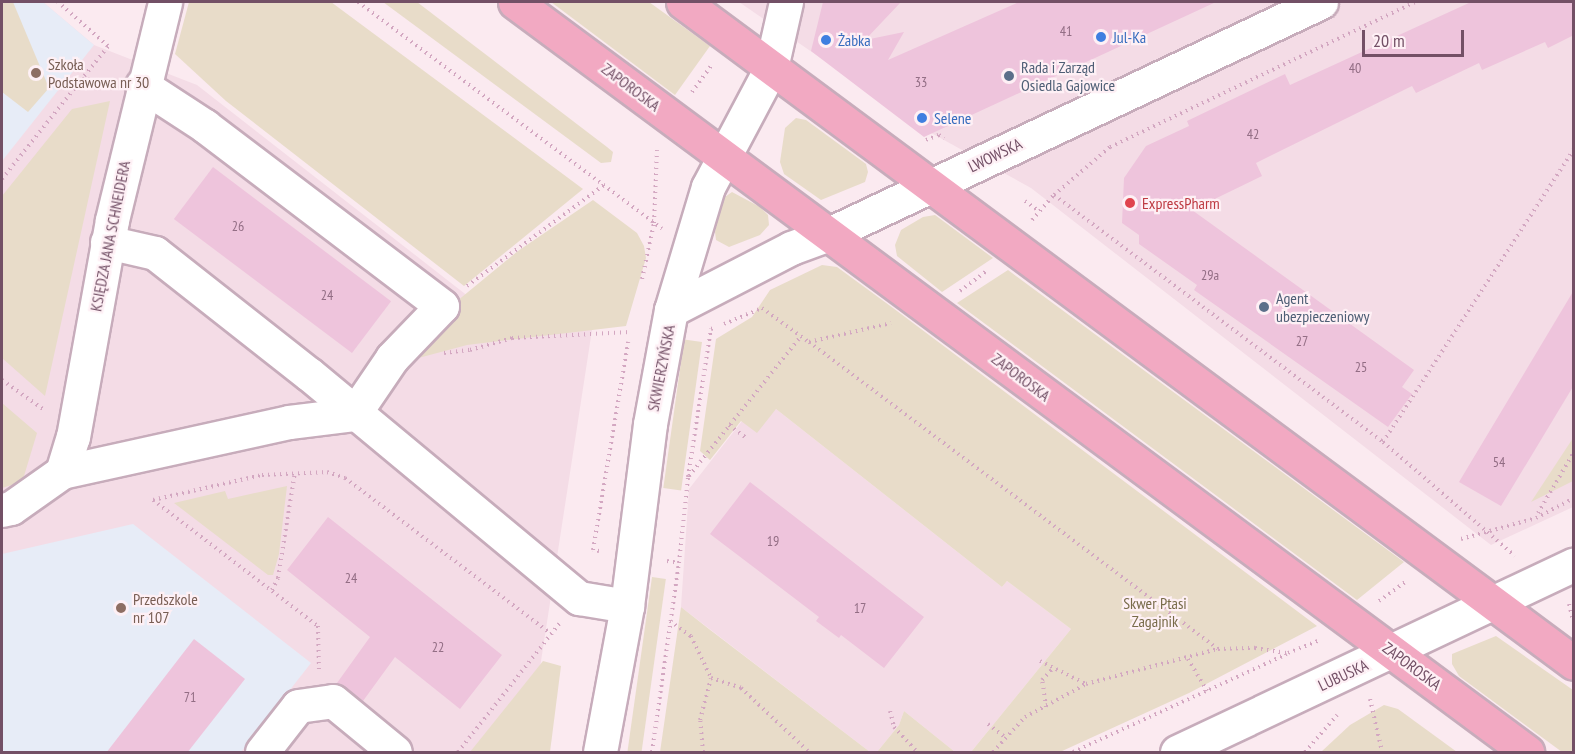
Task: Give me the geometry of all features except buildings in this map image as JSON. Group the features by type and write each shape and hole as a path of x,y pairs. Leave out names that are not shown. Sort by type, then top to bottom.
{"main road":[{"name":"ZAPOROSKA","path":"515,2 1527,753"},
{"path":"683,2 1574,663"}],"street":[{"name":"KSIĘDZA JANA SCHNEIDERA","path":"62,472 73,437 107,242 142,85 165,2"},
{"name":"SKWIERZYŃSKA","path":"600,753 627,606 650,424 671,310 687,248 722,154 771,68 786,2"},
{"name":"LWOWSKA","path":"671,310 791,248 829,234 1321,2"},
{"path":"2,510 11,508 62,472 289,422 354,414 392,358 442,306 205,126 142,85"},
{"path":"107,242 155,253 309,374 354,414 579,598 627,606"},
{"name":"LUBUSKA","path":"1177,753 1574,564"},
{"path":"262,753 298,706 333,701 395,753"}],"path":[{"path":"2,178 108,46 58,2"},
{"path":"358,2 662,229"},
{"path":"1031,220 1054,195 1110,147 1415,2"},
{"path":"690,94 714,62"},
{"path":"1383,442 1574,149"},
{"path":"442,306 604,185"},
{"path":"1054,195 1383,442 1518,559"},
{"path":"1025,201 1039,211"},
{"path":"950,299 998,262"},
{"path":"756,303 1218,649"},
{"path":"652,753 679,563 688,477 711,329 762,308"},
{"path":"809,342 898,321"},
{"path":"392,358 470,350 512,338 630,332"},
{"path":"688,477 801,336"},
{"path":"2,380 43,409"},
{"path":"729,425 746,438"},
{"path":"1537,514 1574,452"},
{"path":"320,703 318,626 153,500 295,472 327,472 345,478 551,634"},
{"path":"272,590 278,578 295,472"},
{"path":"1454,545 1465,536 1489,534 1574,498"},
{"path":"662,560 679,563"},
{"path":"1376,604 1409,580"},
{"path":"458,753 579,598"},
{"path":"1569,601 1574,621"},
{"path":"670,621 691,636 711,678 700,720 703,753"},
{"path":"1073,753 1288,653 1324,639"},
{"path":"993,753 1025,717 1086,684 1188,659 1218,649 1255,648 1288,653"},
{"path":"1188,659 1207,691"},
{"path":"1040,661 1086,684"},
{"path":"1046,707 1042,680 1054,667"},
{"path":"711,678 741,688 809,753"},
{"path":"1362,703 1379,694"},
{"path":"1370,699 1382,753"},
{"path":"890,711 894,727 917,753"},
{"path":"1305,753 1336,715 1345,711"},
{"path":"988,724 1006,738"}],"shaded area":[{"path":"2,2 43,2 94,45 197,85 505,325 596,304 527,752 2,752"},
{"name":"Szkoła Podstawowa nr 30","path":"2,2 43,2 94,45 2,161"},
{"path":"739,2 1573,2 1573,507 1491,545 1031,188 924,129"},
{"path":"776,409 1002,587 1007,581 1071,629 971,752 955,752 904,711 899,725 877,752 870,752 681,607 689,489 742,421"},
{"name":"Przedszkole nr 107","path":"133,524 311,663 241,752 2,752 2,554"}],"green space":[{"path":"2,2 13,2 49,88 28,112 2,92"},
{"path":"189,2 331,2 583,189 464,286 226,101 175,54"},
{"path":"383,2 417,2 607,147 613,152 611,162 601,163"},
{"path":"551,2 649,2 710,46 675,95"},
{"path":"110,101 45,396 2,358 2,196 72,109"},
{"path":"796,118 806,120 866,164 868,172 865,182 821,200 784,174 780,162 785,128"},
{"path":"732,192 760,207 768,215 769,225 760,235 729,247 716,240 715,232 722,199"},
{"path":"593,200 637,233 644,246 646,258 626,326 467,345 411,360 451,306 518,251"},
{"path":"935,215 993,258 942,292 897,256 895,245 901,230 923,217"},
{"name":"Skwer Ptasi Zagajnik","path":"822,265 837,267 1317,626 1189,693 1060,752 971,752 1071,629 1007,581 1002,587 776,409 757,433 741,421 710,460 700,451 716,339 752,317 770,290"},
{"path":"1008,270 1404,562 1357,600 957,303"},
{"path":"684,339 702,342 681,491 663,488"},
{"path":"2,403 37,433 24,476 18,483 2,488"},
{"path":"1573,438 1573,481 1531,502"},
{"path":"287,486 279,554 273,575 268,575 174,503 225,491 228,499"},
{"path":"652,577 666,579 642,752 627,752"},
{"path":"681,607 709,629 870,752 660,752"},
{"path":"1496,636 1573,690 1573,752 1562,752 1459,676 1452,664 1452,654"},
{"path":"543,661 561,666 550,752 470,752"},
{"path":"1384,705 1398,709 1457,752 1321,752 1350,725"},
{"path":"904,711 955,752 877,752 899,725"}],"place":[{"name":"Jul-Ka","path":"1101,37"},
{"name":"Żabka","path":"826,40"},
{"name":"Szkoła Podstawowa nr 30","path":"36,73"},
{"name":"Rada i Zarząd Osiedla Gajowice","path":"1009,76"},
{"name":"Selene","path":"922,118"},
{"name":"ExpressPharm","path":"1130,203"},
{"name":"Agent ubezpieczeniowy","path":"1264,307"},
{"name":"Przedszkole nr 107","path":"121,608"}]}
